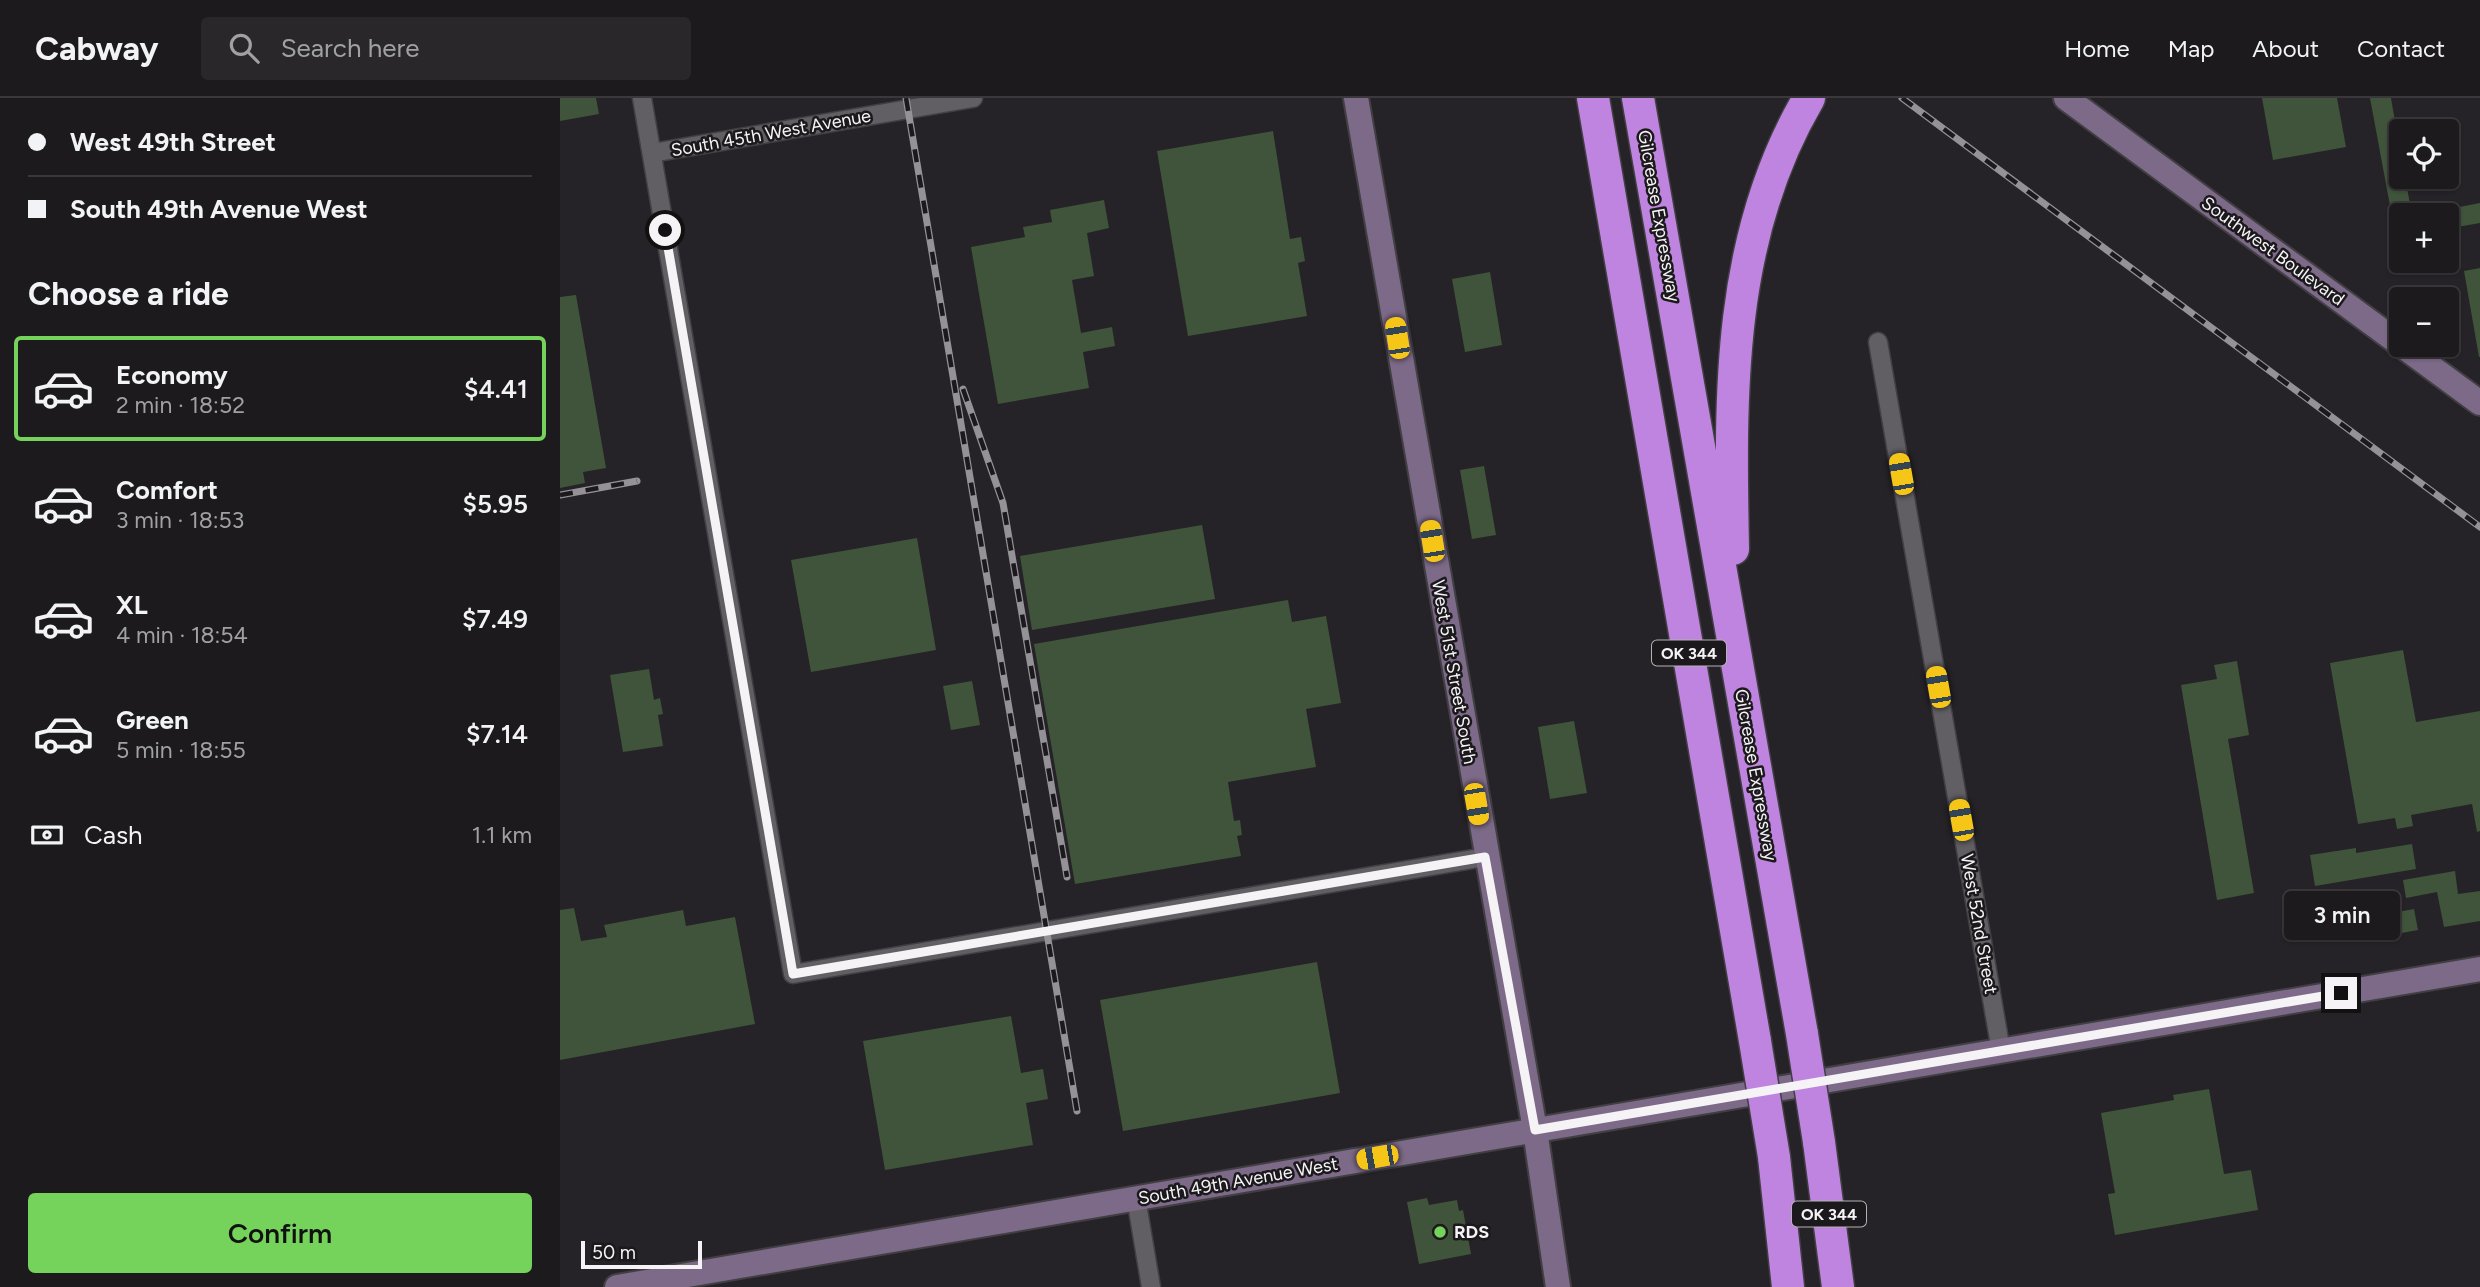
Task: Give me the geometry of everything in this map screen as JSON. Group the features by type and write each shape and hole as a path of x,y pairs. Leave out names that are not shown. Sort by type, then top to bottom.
{"highway":[{"name":"OK 344","path":"1592,98 1755,1041 1774,1157 1788,1287"},
{"name":"Gilcrease Expressway","path":"1637,98 1802,1034 1838,1287"},
{"path":"1736,659 1730,416 1733,362 1752,244 1773,174 1805,104"}],"street":[{"path":"642,98 793,974 1485,857"},
{"name":"South 45th West Avenue","path":"652,153 972,98"},
{"name":"West 51st Street South","path":"1356,98 1485,857 1535,1130 1558,1287"},
{"name":"Southwest Boulevard","path":"2066,98 2480,403"},
{"name":"West 52nd Street","path":"1878,342 2001,1051"},
{"name":"South 49th Avenue West","path":"617,1287 2480,970"},
{"path":"1136,1198 1151,1287"}],"building":[{"path":"560,98 596,98 599,114 560,121"},
{"path":"2262,98 2337,98 2346,147 2273,160"},
{"path":"2370,98 2391,98 2395,119 2389,119 2389,189 2407,189 2410,203 2390,203"},
{"path":"1273,131 1290,239 1301,237 1305,261 1298,263 1307,316 1188,336 1157,151"},
{"path":"1104,200 1109,228 1087,233 1094,276 1072,280 1081,333 1112,327 1115,346 1083,352 1089,388 998,404 971,247 1025,237 1023,227 1052,222 1050,210"},
{"path":"2480,203 2480,223 2459,227 2459,207"},
{"path":"2480,268 2480,357 2479,357 2464,271"},
{"path":"1490,272 1502,345 1465,352 1452,279"},
{"path":"576,295 606,468 583,472 585,483 560,488 560,297"},
{"path":"1484,466 1496,535 1472,539 1460,470"},
{"path":"1202,525 1215,599 1032,630 1020,556"},
{"path":"917,538 936,650 811,672 791,560"},
{"path":"1288,600 1292,622 1326,616 1341,703 1306,709 1316,767 1228,782 1234,821 1240,820 1242,835 1237,836 1241,856 1075,884 1034,644"},
{"path":"2403,650 2416,722 2480,711 2480,831 2477,832 2472,804 2411,815 2413,826 2397,829 2395,818 2358,824 2330,663"},
{"path":"2237,661 2249,735 2228,739 2254,893 2217,900 2181,685 2217,679 2214,665"},
{"path":"649,669 654,700 660,698 663,714 658,715 663,746 623,752 610,675"},
{"path":"972,681 980,725 951,730 943,686"},
{"path":"1574,721 1587,793 1550,799 1538,727"},
{"path":"2412,844 2416,869 2315,886 2310,855 2356,848 2356,853"},
{"path":"2455,871 2458,894 2480,891 2480,921 2444,927 2437,892 2406,898 2403,880"},
{"path":"574,908 581,941 607,937 604,925 683,910 686,926 735,917 755,1024 560,1060 560,910"},
{"path":"2414,909 2418,930 2391,935 2387,914"},
{"path":"1317,962 1340,1093 1123,1131 1100,1000"},
{"path":"1011,1016 1021,1073 1043,1069 1048,1099 1026,1103 1033,1145 885,1170 863,1041"},
{"path":"2209,1089 2224,1174 2251,1170 2258,1210 2115,1235 2108,1194 2115,1193 2101,1113 2174,1100 2173,1095"},
{"name":"RDS","path":"1427,1198 1429,1205 1457,1200 1459,1211 1463,1210 1471,1254 1419,1264 1407,1202"}],"railway":[{"path":"906,98 1077,1111"},
{"path":"1902,98 2480,527"},
{"path":"963,389 1003,503 1067,877"},
{"path":"560,495 637,481"}],"place":[{"name":"RDS","path":"1440,1232"}],"route":[{"path":"665,230 793,974 1485,857 1535,1130 2341,993"}]}
